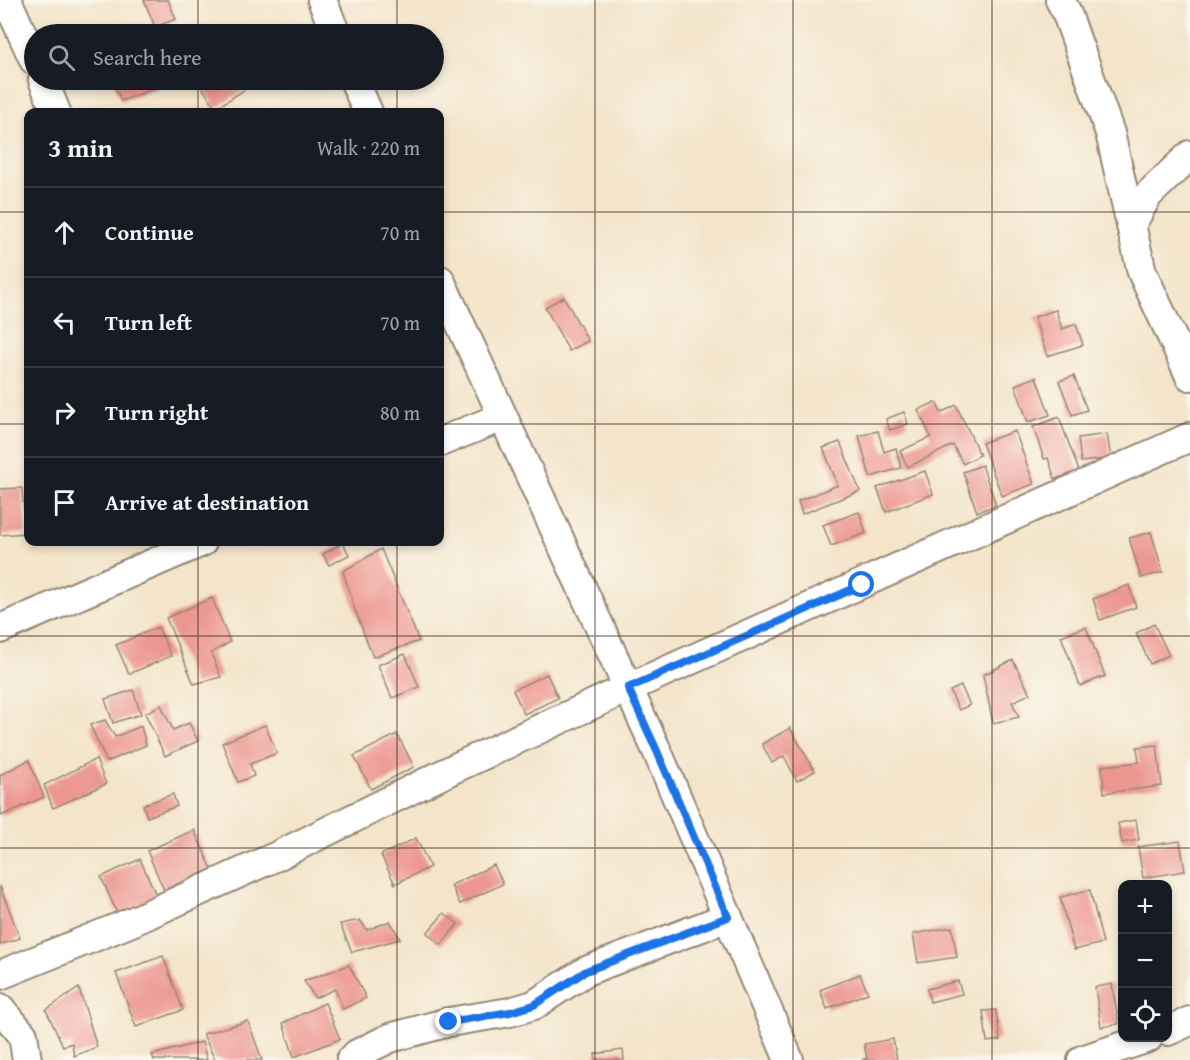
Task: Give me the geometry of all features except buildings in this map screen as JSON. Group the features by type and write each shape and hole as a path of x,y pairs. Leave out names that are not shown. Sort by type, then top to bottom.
{"street":[{"path":"7,0 24,38"},
{"path":"322,0 332,24"},
{"path":"1060,0 1110,133 1142,272 1190,376"},
{"path":"47,90 54,108"},
{"path":"358,90 366,108"},
{"path":"1131,225 1148,195 1190,154"},
{"path":"444,289 657,751 789,1060"},
{"path":"444,440 502,417"},
{"path":"0,975 129,923 266,861 455,768 628,688 1190,437"},
{"path":"0,629 193,546"},
{"path":"351,1060 357,1054 390,1038 449,1022 500,1014 534,1005 586,971 728,917"},
{"path":"0,1008 23,1035 27,1060"},
{"path":"1172,1029 1190,1021"},
{"path":"1082,1060 1136,1042"}],"route":[{"path":"449,1022 481,1018 534,1005 586,971 728,917 628,688 862,585"}]}
